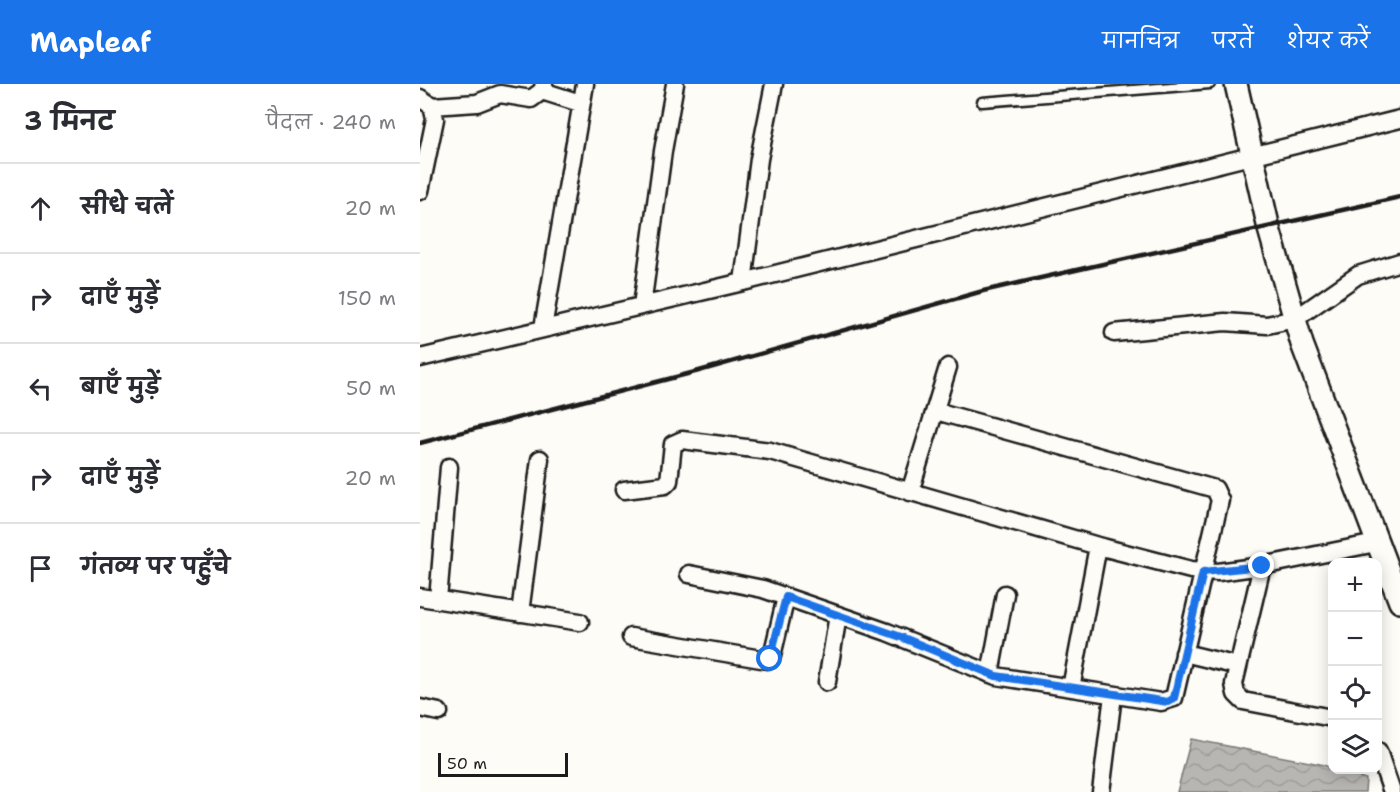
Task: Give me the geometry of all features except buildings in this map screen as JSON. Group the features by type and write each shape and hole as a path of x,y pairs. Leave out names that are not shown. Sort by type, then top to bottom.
{"street":[{"path":"543,328 585,84"},
{"path":"642,306 663,151 675,84"},
{"path":"743,282 759,159 774,84"},
{"path":"1236,84 1269,229 1295,319 1376,543 1400,602"},
{"path":"420,191 435,119 426,102 477,103 500,94 531,99 543,88 580,103"},
{"path":"420,358 743,282 1400,119"},
{"path":"1114,333 1225,322 1267,325 1295,319 1358,275 1400,262"},
{"path":"910,492 948,367"},
{"path":"689,574 752,587 786,597 901,637 990,674 1113,695 1168,702 1174,698 1220,500 1215,489 936,411"},
{"path":"624,490 665,485 669,481 673,444 682,440 770,451 1098,546 1203,572 1262,566 1376,543"},
{"path":"520,613 540,459"},
{"path":"438,600 449,467"},
{"path":"1071,688 1098,546"},
{"path":"1262,566 1234,684 1236,694 1242,701 1328,717"},
{"path":"990,674 1005,594"},
{"path":"420,597 580,622"},
{"path":"631,637 766,660 772,656 786,597"},
{"path":"827,682 838,615"},
{"path":"1184,653 1238,666"},
{"path":"1101,792 1113,695"},
{"path":"420,708 439,712"},
{"path":"1382,765 1392,792"}],"lane":[{"path":"982,102 1210,84"}],"water":[{"path":"1191,739 1320,764 1328,767 1328,774 1351,774 1366,779 1365,792 1177,792"}],"railway":[{"path":"420,443 699,371 983,291 1400,197"}],"route":[{"path":"770,659 786,597 901,637 996,676 1168,702 1174,698 1203,572 1262,566"}]}
